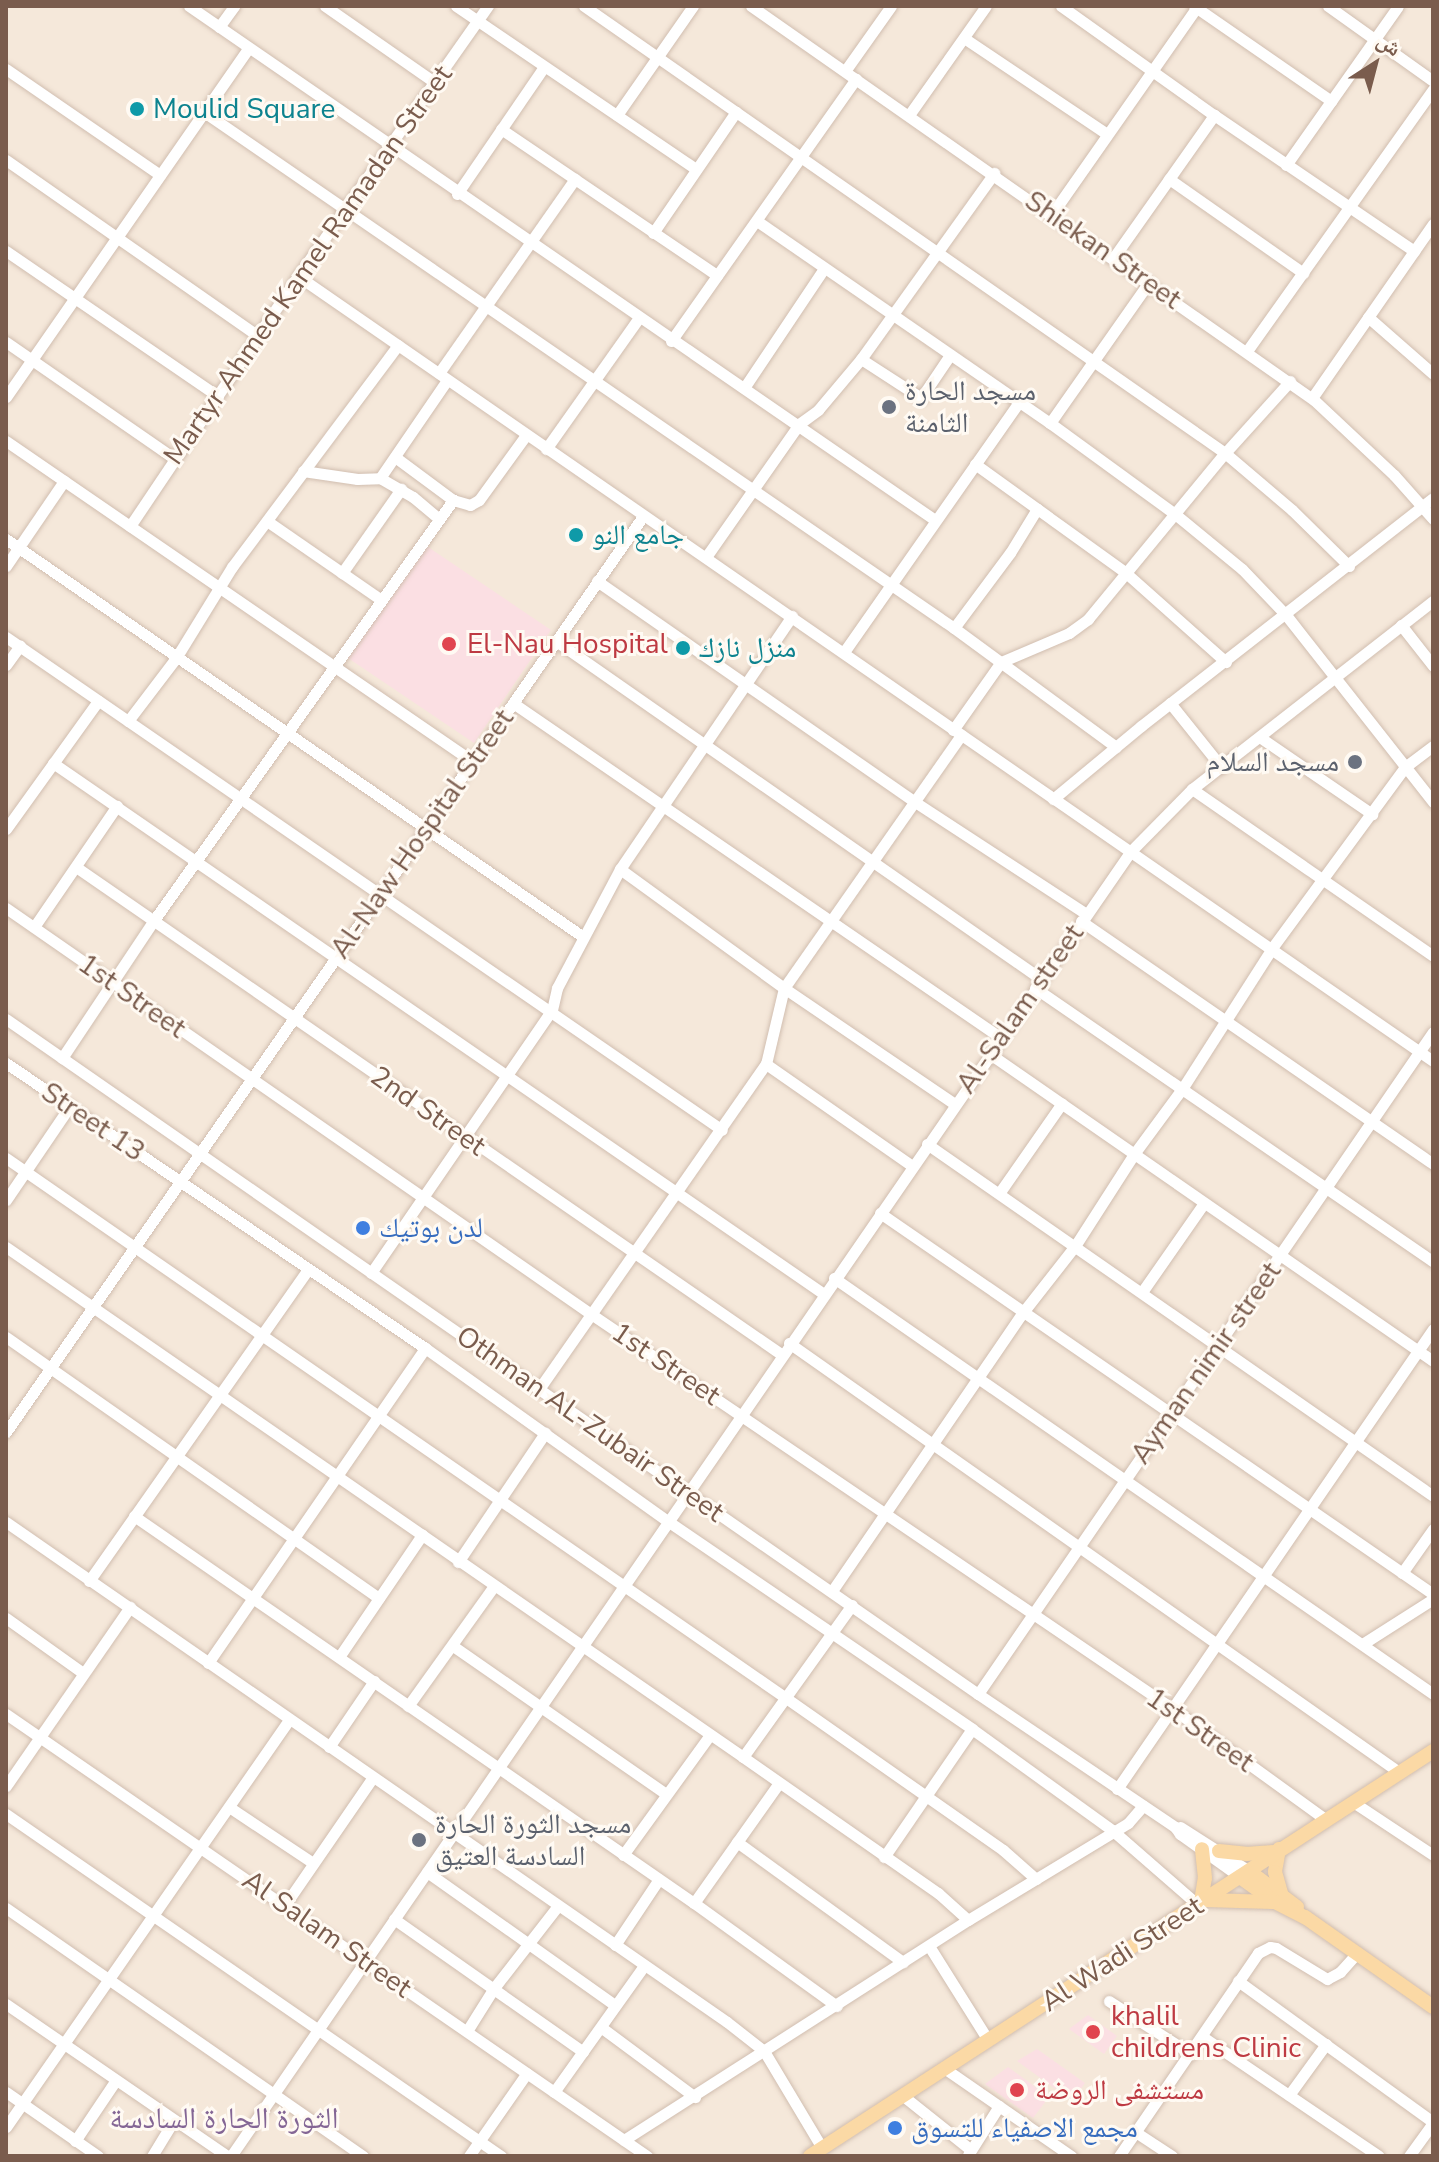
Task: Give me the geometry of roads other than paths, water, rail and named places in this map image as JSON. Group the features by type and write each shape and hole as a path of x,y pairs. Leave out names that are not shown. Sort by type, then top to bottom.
{"main road":[{"name":"Al Wadi Street","path":"816,2152 1433,1751"},
{"path":"1202,1849 1205,1878 1201,1903 1278,1898"},
{"path":"1219,1851 1246,1854 1277,1851 1275,1872 1278,1898"},
{"path":"1245,1874 1433,2007"}],"street":[{"path":"189,6 638,319 799,424 935,520"},
{"path":"219,27 234,6"},
{"path":"325,6 434,82"},
{"path":"456,6 696,169"},
{"name":"Martyr Ahmed Kamel Ramadan Street","path":"130,526 298,276 488,6"},
{"path":"584,6 1095,359 1225,453 1292,510 1349,566"},
{"path":"617,115 693,6"},
{"name":"Shiekan Street","path":"751,6 1290,381 1343,425 1433,519"},
{"path":"845,71 891,6"},
{"path":"909,115 986,6"},
{"path":"1062,6 1214,115 1414,251"},
{"path":"1328,6 1433,81"},
{"path":"1286,165 1398,6"},
{"path":"1052,214 1195,7 1331,101"},
{"path":"964,38 1107,134"},
{"path":"6,397 249,48"},
{"path":"457,194 544,67"},
{"path":"6,69 160,175"},
{"path":"671,341 856,79"},
{"path":"1247,351 1433,89"},
{"path":"204,112 954,628 1116,747"},
{"path":"653,233 736,112"},
{"path":"1114,257 1214,115"},
{"path":"501,129 717,275"},
{"path":"6,160 258,336"},
{"path":"706,557 799,424 818,410 861,359 994,173"},
{"path":"380,478 487,307 575,179"},
{"path":"1169,179 1303,273"},
{"path":"757,221 823,270 1050,423 1175,514 1242,569 1286,615 1433,802"},
{"path":"1312,398 1433,224"},
{"path":"6,251 218,396"},
{"path":"744,388 823,270"},
{"path":"298,276 1433,1061"},
{"path":"1050,423 1149,282"},
{"path":"1368,317 1433,374"},
{"path":"546,449 638,319"},
{"path":"6,342 175,459"},
{"path":"128,721 176,658 220,586 398,345"},
{"path":"861,359 921,398 950,355"},
{"path":"539,1389 766,1064 784,988 915,802 1001,662 1079,627 1225,453 1290,381"},
{"path":"844,652 888,584 1019,402"},
{"path":"395,457 453,500 470,505 479,500 526,435"},
{"path":"6,441 472,761"},
{"path":"975,464 1126,573 1226,662"},
{"path":"303,471 357,479 380,478 401,489 439,519"},
{"path":"6,566 64,481"},
{"path":"342,573 401,489"},
{"path":"1053,799 1170,703 1433,498"},
{"path":"62,1058 154,920 453,500"},
{"path":"954,628 1010,553 1037,509"},
{"name":"Al-Naw Hospital Street","path":"7,1429 643,516"},
{"path":"267,521 380,599"},
{"path":"6,539 582,936"},
{"path":"597,581 1084,918 1226,1023 1433,1164"},
{"name":"Al-Salam street","path":"229,2156 669,1522 911,1165 1131,851 1192,789 1433,601"},
{"path":"371,1273 552,1010 557,988 582,936 620,869 792,616"},
{"path":"1401,625 1433,666"},
{"path":"6,637 552,1010 722,1130"},
{"path":"556,641 875,860 1182,1089 1433,1262"},
{"path":"6,665 20,646"},
{"path":"8,821 98,701"},
{"path":"513,703 1001,1038"},
{"path":"1170,703 1222,768"},
{"path":"1261,738 1372,814"},
{"path":"832,1591 1024,1311 1075,1246 1134,1154 1226,1023 1272,948 1405,767 1433,746"},
{"path":"53,763 824,1294"},
{"path":"1192,789 1433,956"},
{"path":"34,927 117,806"},
{"name":"2nd Street","path":"76,867 295,1017 465,1139 781,1354"},
{"path":"620,869 784,988 955,1104"},
{"name":"1st Street","path":"6,908 591,1314 1173,1709 1325,1819"},
{"name":"Othman AL-Zubair Street","path":"6,1019 978,1694 1175,1827"},
{"name":"Ayman nimir street","path":"978,1694 1433,1032"},
{"path":"990,1054 1433,1361"},
{"name":"Street 13","path":"6,1063 425,1348 669,1522 972,1729 1112,1830 1201,1903"},
{"path":"766,1064 911,1165"},
{"path":"1000,1192 1062,1103"},
{"path":"6,1200 70,1106"},
{"path":"927,1144 1433,1496"},
{"path":"6,1158 925,1795 1003,1850 1036,1879"},
{"path":"1142,1292 1204,1203"},
{"path":"880,1213 1433,1596 1364,1643"},
{"path":"6,1247 743,1757 968,1920"},
{"path":"89,1581 308,1269"},
{"path":"834,1278 1364,1643 1433,1694"},
{"path":"1117,1789 1433,1329"},
{"path":"6,1337 379,1598"},
{"path":"789,1343 1399,1772"},
{"path":"208,1663 425,1348"},
{"path":"458,1562 545,1433"},
{"path":"134,1516 694,1903 837,2006"},
{"path":"6,1522 288,1721 727,2022 764,2051 816,2152"},
{"path":"1402,1573 1433,1529"},
{"path":"339,1657 422,1535"},
{"path":"408,1706 494,1586"},
{"path":"743,1757 852,1605"},
{"path":"6,1786 130,1607"},
{"path":"6,1618 83,1673"},
{"path":"453,1646 666,1794"},
{"path":"329,1747 374,1681"},
{"name":"Al Salam Street","path":"6,1714 647,2156"},
{"path":"6,2127 288,1721"},
{"path":"884,1857 972,1729"},
{"path":"623,1855 710,1735"},
{"path":"285,1905 373,1777"},
{"path":"694,1903 779,1783"},
{"path":"1353,1802 1433,1855"},
{"path":"624,2140 968,1920 1128,1823 1143,1806"},
{"path":"229,1807 313,1863"},
{"path":"6,1814 501,2156"},
{"path":"1175,1827 1202,1849 1245,1874"},
{"path":"1175,1827 1185,1828 1219,1851 1245,1874"},
{"path":"737,1842 903,1962"},
{"path":"427,1872 615,2005"},
{"path":"615,1945 659,1879"},
{"path":"467,2031 494,1988 557,1907"},
{"path":"6,1908 363,2156"},
{"path":"394,1919 583,2052"},
{"path":"929,1946 988,2040"},
{"path":"1119,2156 1258,1953 1270,1947 1327,1979 1340,1972 1357,1953"},
{"path":"554,2092 644,1966"},
{"path":"1238,1981 1433,2122 1409,2156"},
{"path":"1109,2001 1191,2054"},
{"path":"6,2004 229,2156"},
{"path":"602,2028 695,2097"},
{"path":"1203,2037 1379,2156"},
{"path":"1289,2095 1326,2044"},
{"path":"944,2068 1071,2156"},
{"path":"469,2156 527,2073"},
{"path":"75,2141 116,2080"},
{"path":"6,2092 98,2156"},
{"path":"902,2095 969,2153 999,2106"},
{"path":"152,2156 174,2120"},
{"path":"1137,2133 1172,2156"}],"place":[{"name":"Moulid Square","path":"137,109"},
{"name":"مسجد الحارة الثامنة","path":"889,407"},
{"name":"جامع النو","path":"576,535"},
{"name":"El-Nau Hospital","path":"449,644"},
{"name":"منزل نازك","path":"683,648"},
{"name":"مسجد السلام","path":"1355,762"},
{"name":"لدن بوتيك","path":"363,1228"},
{"name":"مسجد الثورة الحارة السادسة العتيق","path":"419,1840"},
{"name":"khalil childrens Clinic","path":"1093,2032"},
{"name":"مستشفى الروضة","path":"1017,2090"},
{"name":"مجمع الاصفياء للتسوق","path":"895,2128"}],"district":[{"name":"الثورة الحارة السادسة","path":"224,2119"}]}
